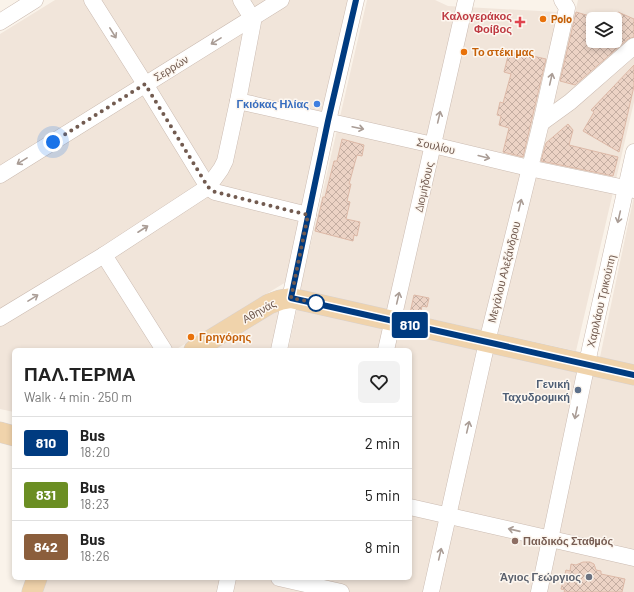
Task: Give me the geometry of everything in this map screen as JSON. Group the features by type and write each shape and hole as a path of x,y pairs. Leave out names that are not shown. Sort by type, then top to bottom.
{"main road":[{"name":"Αθηνάς","path":"197,348 269,304 291,298 634,375"},
{"path":"0,432 12,435"},
{"path":"32,592 36,580"}],"street":[{"path":"0,22 34,0"},
{"path":"92,0 208,187 215,192 308,215"},
{"path":"0,318 104,254 208,187 222,169 238,101 253,22 241,0"},
{"name":"Σερρών","path":"0,174 281,0"},
{"path":"279,348 328,121 356,0"},
{"name":"Διομήδους","path":"386,348 466,0"},
{"name":"Μεγάλου Αλεξάνδρου","path":"431,592 487,342 541,123 567,8 562,0"},
{"path":"541,123 570,102 634,46"},
{"name":"Σουλίου","path":"238,101 529,168 630,189"},
{"name":"Χαριλάου Τρικούπη","path":"538,592 587,364 630,189 634,152"},
{"path":"104,254 163,348"},
{"path":"412,506 634,558"},
{"path":"225,592 228,580"},
{"path":"290,580 335,588"}],"shaded area":[{"path":"55,0 350,0 286,282 178,348 12,348 12,412 0,409 0,34"},
{"path":"367,0 435,0 448,6 575,13 578,0 634,0 634,102 576,351 300,290"},
{"path":"634,196 634,365 600,357"},
{"path":"271,307 281,309 272,348 209,348"},
{"path":"297,308 634,383 634,592 233,592 236,580 412,580 412,348 288,348"},
{"path":"44,580 220,580 217,592 41,592"}],"building":[{"path":"576,12 586,15 586,48 618,48 575,85 560,81"},
{"path":"622,14 634,19 634,37 628,39 622,44"},
{"path":"515,52 546,59 523,157 503,152 509,128 499,125 501,116 497,115 500,102 503,103 511,74 504,72 508,56 514,58"},
{"path":"634,65 634,86 619,152 583,131 594,112 591,110"},
{"path":"568,124 573,130 569,145 618,157 613,176 541,161 546,143"},
{"path":"342,139 364,145 362,156 357,155 349,184 351,184 347,201 350,202 346,219 360,222 357,236 354,235 353,241 315,231 323,197 325,197 334,161 337,161"},
{"path":"414,295 429,298 427,307 422,306 420,315 410,313"},
{"name":"Άγιος Γεώργιος","path":"583,562 590,562 594,564 596,570 601,571 601,574 625,579 622,592 564,592 565,590 561,589 566,570 570,571 571,564 576,565"}],"bus line":[{"name":"810","path":"356,0 328,121 291,298 634,375"}],"place":[{"name":"Polo","path":"543,19"},
{"name":"Καλογεράκος Φοίβος","path":"520,22"},
{"name":"Το στέκι μας","path":"464,52"},
{"name":"Γκιόκας Ηλίας","path":"317,104"},
{"name":"Γρηγόρης","path":"191,337"},
{"name":"Γενική Ταχυδρομική","path":"578,390"},
{"name":"Παιδικός Σταθμός","path":"515,541"},
{"name":"Άγιος Γεώργιος","path":"589,577"}],"route":[{"path":"53,142 145,84 208,187 215,192 308,215 291,298 316,303"}]}
